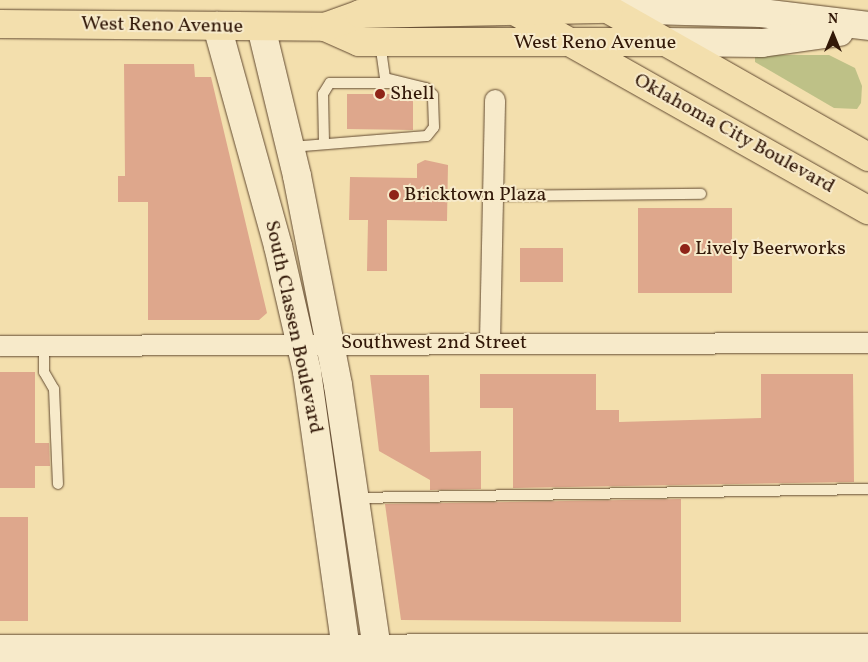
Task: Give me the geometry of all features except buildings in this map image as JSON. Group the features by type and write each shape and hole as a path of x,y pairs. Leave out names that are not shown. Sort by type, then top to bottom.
{"main road":[{"name":"West Reno Avenue","path":"0,24 325,27 360,14 505,6 601,5 761,13 868,28"},
{"path":"601,5 868,157"},
{"name":"Oklahoma City Boulevard","path":"505,6 868,210"},
{"name":"South Classen Boulevard","path":"218,26 300,344 347,655"},
{"name":"South Classen Boulevard","path":"261,27 290,148 330,344 378,656"},
{"name":"West Reno Avenue","path":"325,27 360,42 573,43 762,43 868,28"},
{"path":"0,649 162,655 378,656 868,648"}],"street":[{"path":"490,342 494,100"},
{"name":"Southwest 2nd Street","path":"0,346 490,342 868,343"}],"lane":[{"path":"380,42 385,78 394,83"},
{"path":"290,148 324,142 426,136 434,127 433,95 426,88 394,83 330,84 323,94 324,142"},
{"path":"493,196 701,194"},
{"path":"44,345 44,372 54,389 58,484"},
{"path":"354,498 868,489"}],"green space":[{"path":"755,55 829,55 855,68 862,86 861,103 857,109 834,108 755,62"}],"place":[{"name":"Shell","path":"380,94"},
{"name":"Bricktown Plaza","path":"394,195"},
{"name":"Lively Beerworks","path":"685,249"}]}
